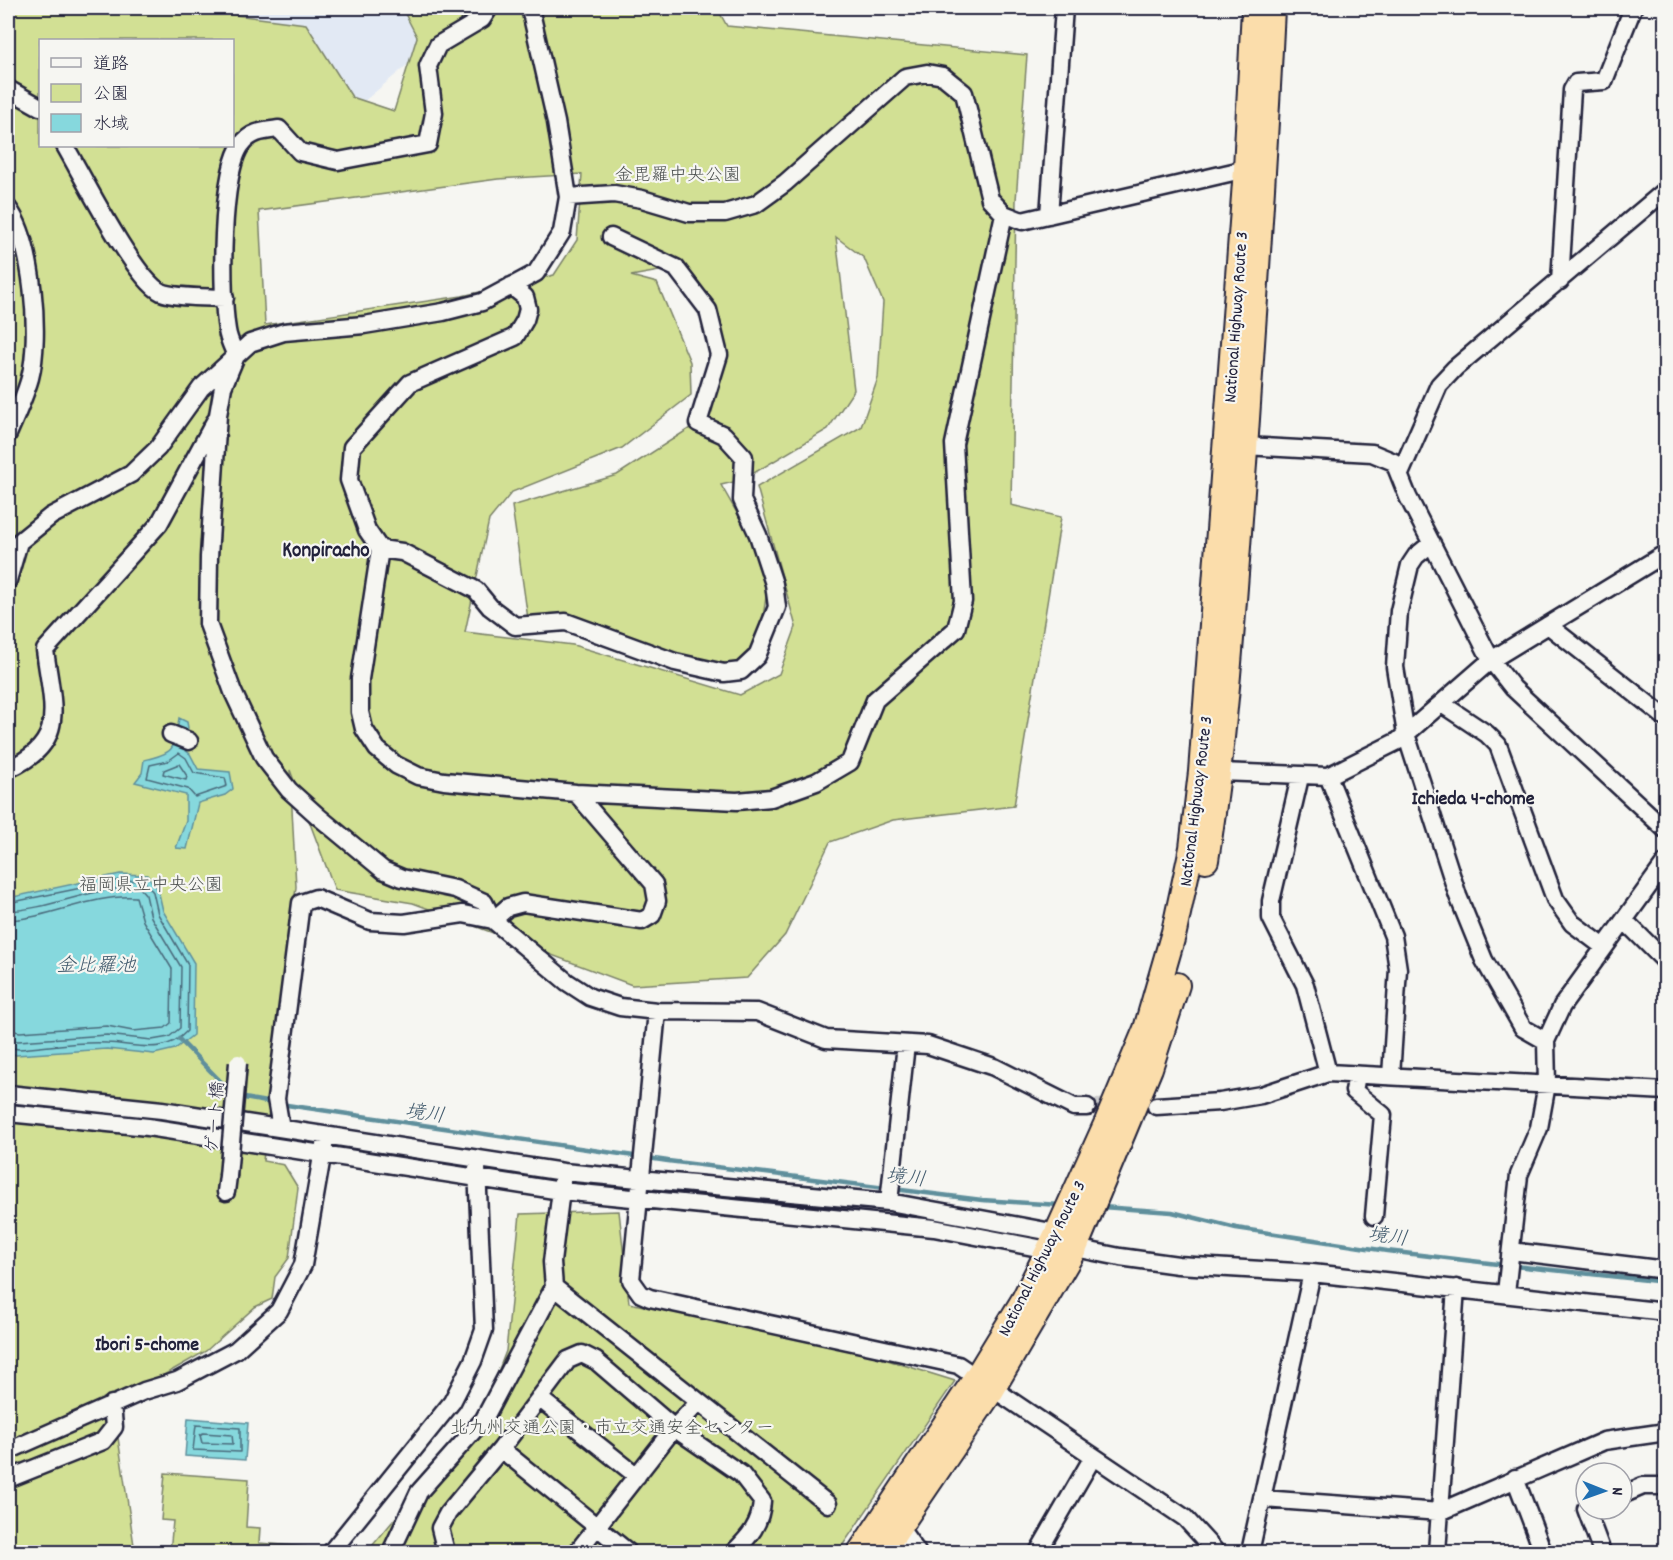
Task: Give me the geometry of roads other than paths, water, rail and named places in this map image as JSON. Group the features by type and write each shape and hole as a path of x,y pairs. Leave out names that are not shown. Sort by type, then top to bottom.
{"highway":[{"name":"National Highway Route 3","path":"1060,1244 1146,1029 1174,932 1190,858 1201,772 1246,169 1254,8"},
{"name":"National Highway Route 3","path":"882,1552 894,1520 984,1384 1023,1301 1060,1244 1131,1117 1166,1020 1206,865 1220,772 1264,172 1272,8"},
{"name":"National Highway Route 3","path":"860,1552 894,1520"}],"street":[{"path":"489,8 482,19 438,45 428,66 434,113 428,144 338,161 300,152 279,129 257,131 241,145 230,173 225,208 225,298 227,331 236,356 223,387 218,415 209,556 208,624 233,692 264,758 289,790 383,870 402,878 455,889 484,902 493,920 567,982 590,997 620,1007 657,1011 757,1012 826,1039 928,1045 994,1068 1074,1107 1087,1107"},
{"path":"8,580 19,542 51,516 131,474 158,448 201,388 250,343 276,327 443,312 482,302 536,273 562,232 568,197 556,122 530,8"},
{"path":"1049,215 1064,8"},
{"path":"1560,281 1572,90 1576,83 1604,81 1633,8"},
{"path":"568,197 614,194 642,199 689,213 724,213 756,204 784,183 905,77 927,74 943,76 964,93 990,199 1004,214 1022,221 1246,169"},
{"path":"8,89 39,106"},
{"path":"66,147 120,244 153,287 162,293 225,298"},
{"path":"1400,474 1439,386 1455,368 1665,190"},
{"path":"8,208 26,245 35,309 30,376 8,434"},
{"path":"511,286 525,297 528,309 525,320 514,337 410,383 352,447 349,480 367,530 380,549 360,679 360,712 364,729 377,749 396,765 418,776 444,781 576,793 737,801 771,798 816,783 850,762 875,700 956,630 963,601 954,444 1004,214"},
{"path":"380,549 402,552 476,590 490,608 515,626 566,622 675,662 724,673 741,671 757,656 777,607 774,584 758,535 742,500 744,457 724,435 698,423 719,355 708,310 676,268 611,237"},
{"path":"8,770 24,762 44,746 54,720 45,650 159,524 218,415"},
{"path":"1245,446 1372,453 1394,462 1491,660 1513,688 1665,830"},
{"path":"1432,543 1416,556 1410,565 1400,611 1395,667 1406,735 1458,896 1484,960 1523,1028 1546,1041"},
{"path":"1220,772 1300,777 1328,776 1398,741 1491,660 1665,553"},
{"path":"1548,625 1665,718"},
{"path":"1442,704 1498,745 1555,900 1572,923 1604,947"},
{"path":"171,734 189,741"},
{"path":"1328,776 1393,936 1398,969 1390,1076"},
{"path":"1300,777 1271,901 1271,918 1305,985 1328,1073"},
{"path":"493,920 508,907 523,903 642,921 652,915 657,902 654,884 576,793"},
{"path":"1506,1293 1519,1175 1539,1128 1547,1084 1546,1041 1562,1006 1665,862"},
{"path":"281,1128 276,1099 301,903 316,898 370,921 404,923 463,914 493,920"},
{"path":"1624,920 1665,962"},
{"path":"657,1011 631,1280 641,1294 712,1313 957,1365 1185,1518 1216,1552"},
{"path":"889,1202 906,1044"},
{"name":"ゲート橋","path":"227,1184 238,1063"},
{"path":"1156,1106 1220,1102 1250,1097 1328,1073 1665,1091"},
{"path":"1357,1074 1354,1091 1383,1115 1374,1216"},
{"path":"8,1094 108,1103 563,1172 889,1202 1060,1244 1120,1257 1178,1265 1312,1273 1665,1312"},
{"path":"8,1113 148,1127 561,1191 934,1227 1060,1244"},
{"path":"8,1451 112,1404 177,1381 236,1350 279,1311 303,1264 326,1136"},
{"path":"331,1552 452,1402 473,1361 484,1330 477,1158"},
{"path":"391,1552 419,1492 484,1419 554,1287 552,1262 563,1172"},
{"path":"1511,1251 1665,1270"},
{"path":"1250,1552 1312,1273"},
{"path":"554,1287 828,1504"},
{"path":"1437,1552 1456,1288"},
{"path":"446,1552 441,1528 448,1513 501,1449 568,1360 582,1354 596,1361 674,1428 741,1474 762,1502 761,1517 751,1535 734,1552"},
{"path":"539,1398 637,1476"},
{"path":"577,1552 674,1428 698,1403"},
{"path":"8,1479 103,1441 114,1426 112,1404"},
{"path":"1262,1499 1440,1512 1604,1441 1665,1432"},
{"path":"501,1449 628,1552"},
{"path":"1046,1549 1093,1457"},
{"path":"1515,1478 1543,1552"},
{"path":"1634,1490 1643,1486 1665,1486"},
{"path":"894,1520 917,1552"},
{"path":"1590,1521 1602,1552"}],"water":[{"path":"179,718 187,722 188,728 180,746 190,754 198,769 230,772 233,789 225,795 198,803 187,849 176,848 186,821 186,795 135,782 142,773 144,760 162,755 172,748"},
{"name":"金比羅池","path":"120,874 147,875 158,889 163,911 194,963 193,1035 175,1049 154,1054 107,1049 16,1055 8,1052 8,898"},
{"path":"188,1418 248,1423 245,1460 185,1456"}],"waterway":[{"name":"境川","path":"179,1039 230,1091"},
{"name":"境川","path":"239,1097 272,1103"},
{"name":"境川","path":"280,1104 668,1161 982,1200 1060,1205"},
{"name":"境川","path":"1102,1207 1172,1212 1236,1228 1387,1251 1506,1265"},
{"name":"境川","path":"1514,1266 1666,1282"}],"tunnel":[{"path":"1087,1107 1156,1106"}],"district":[{"name":"Konpiracho","path":"326,549"},
{"name":"Ichieda 4-chome","path":"1473,797"},
{"name":"Ibori 5-chome","path":"147,1343"}],"park label":[{"name":"金毘羅中央公園","path":"678,174"},
{"name":"福岡県立中央公園","path":"151,884"},
{"name":"北九州交通公園・市立交通安全センター","path":"612,1427"}]}
